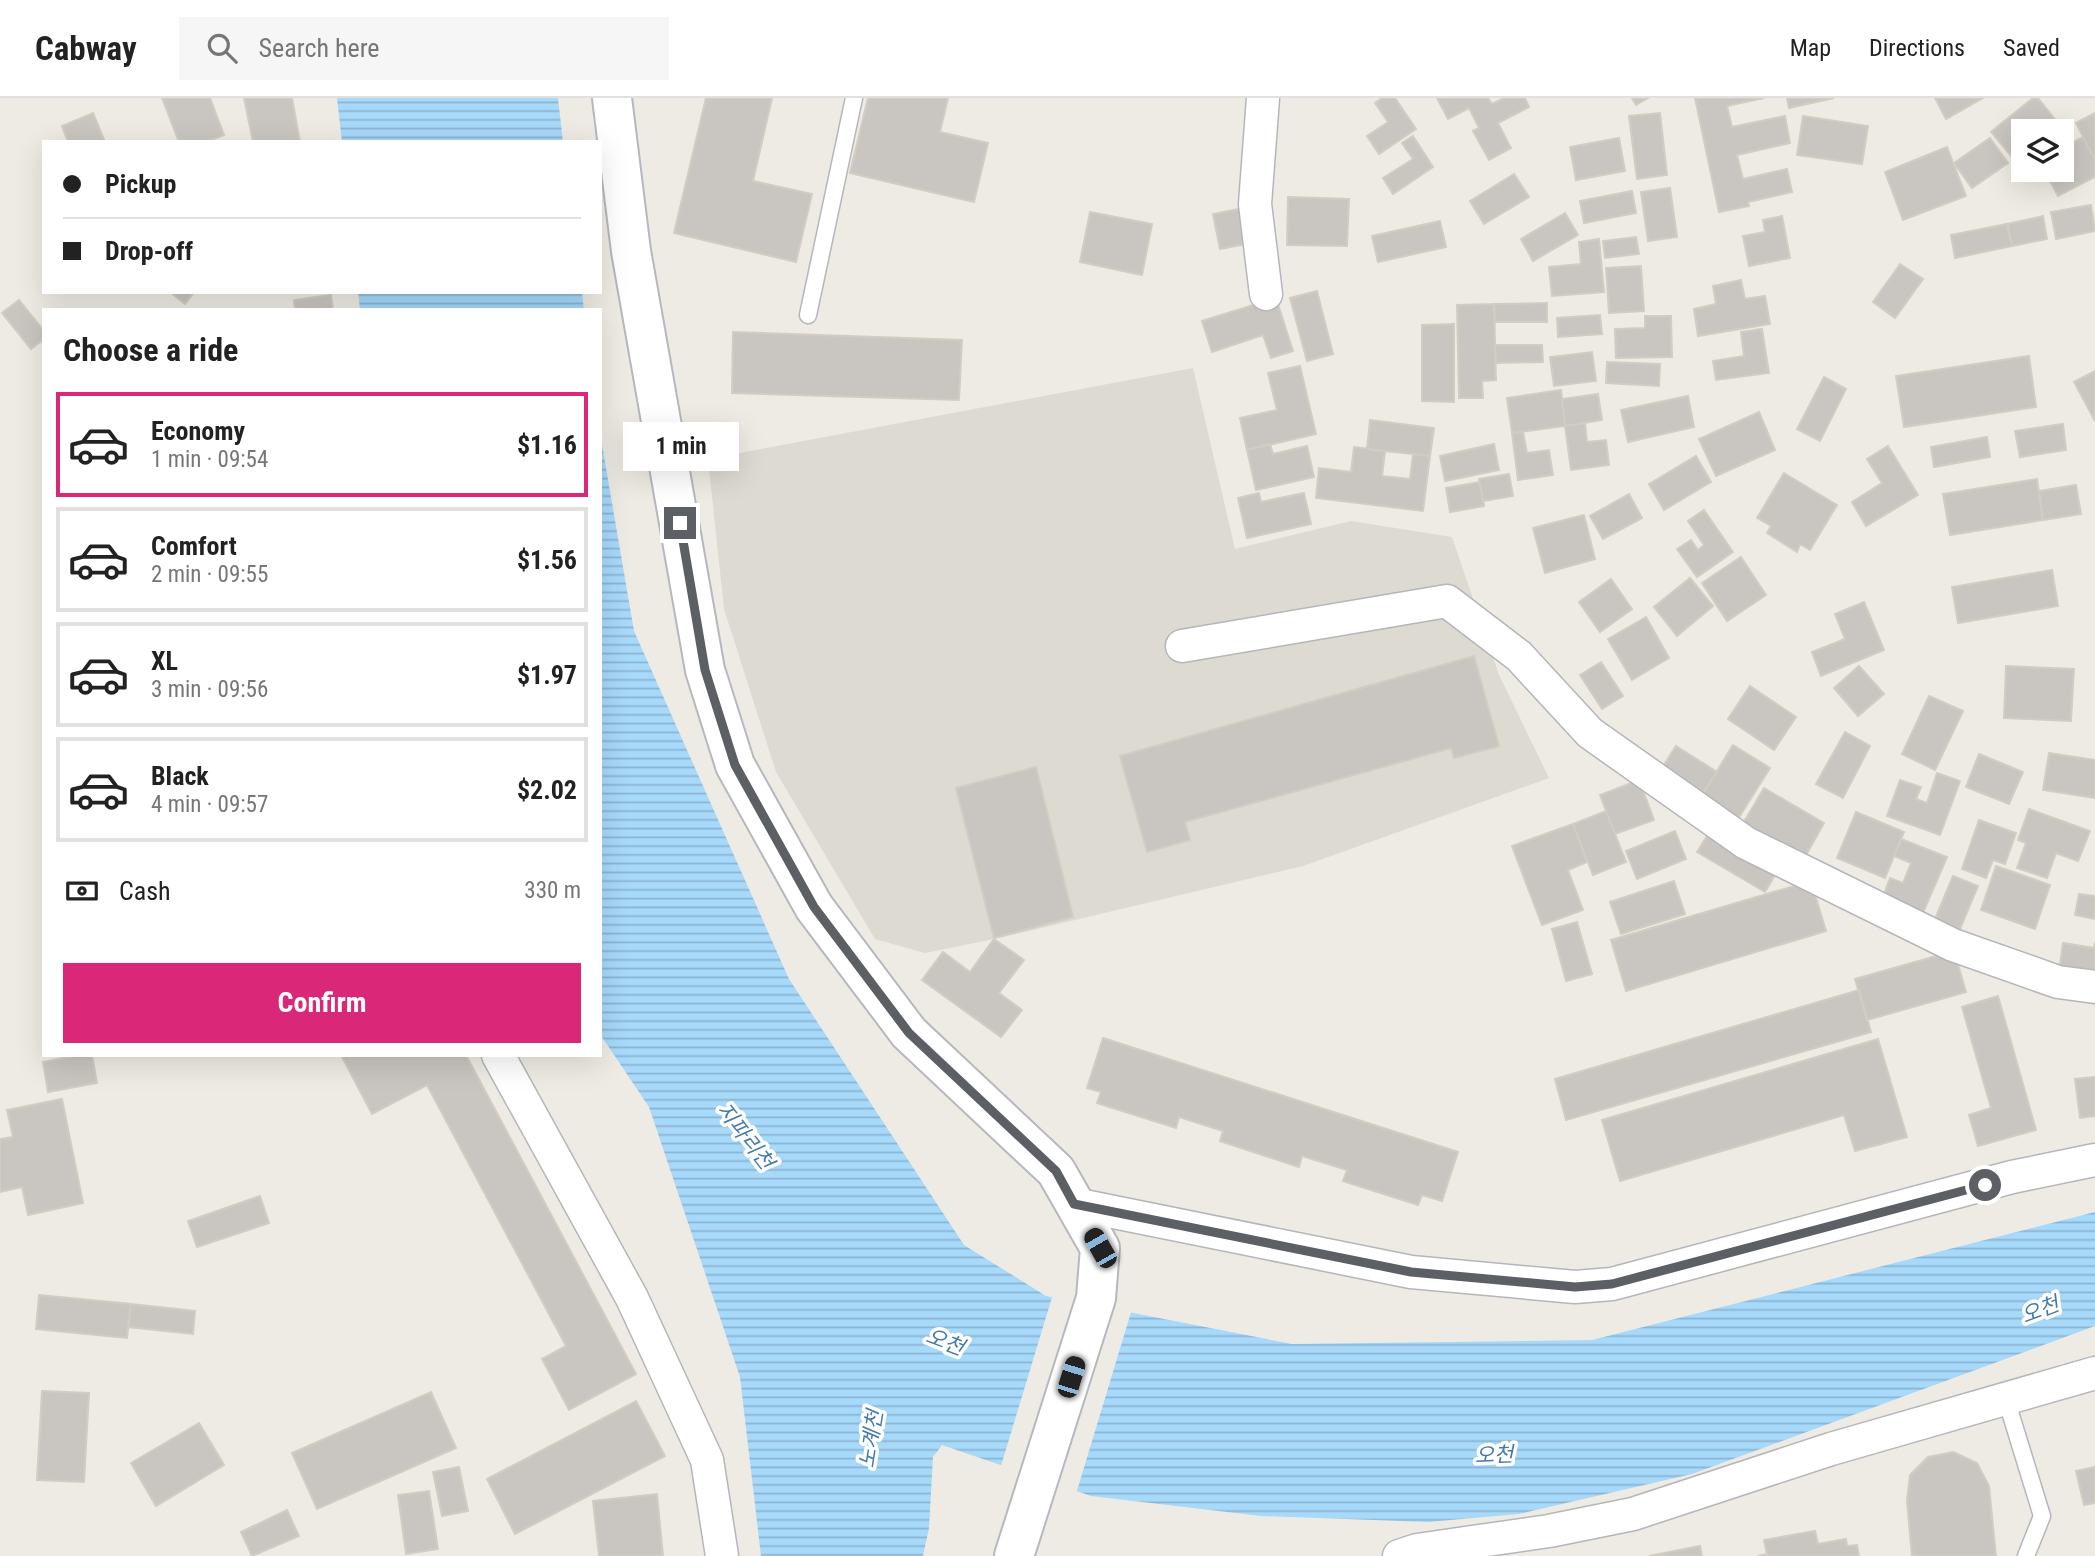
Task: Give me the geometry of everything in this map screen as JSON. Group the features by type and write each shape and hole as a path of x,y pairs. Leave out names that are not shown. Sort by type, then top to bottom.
{"street":[{"path":"612,98 631,251 705,670 735,765 814,907 909,1033 1056,1171 1100,1248 1096,1298 1014,1556"},
{"path":"1263,98 1255,204 1266,293"},
{"path":"1181,646 1447,601 1518,656 1590,733 1746,843 1953,945 2058,982 2095,987"},
{"path":"499,1057 632,1298 706,1460 722,1556"},
{"path":"1074,1204 1411,1272 1575,1287 1612,1284 2012,1177 2095,1160"},
{"path":"1399,1556 1418,1550 1549,1531 1633,1514 1831,1449 2095,1373"}],"lane":[{"path":"808,314 854,98"},
{"path":"2006,1399 2042,1516 2026,1556"}],"shaded area":[{"path":"1193,368 1235,549 1351,521 1452,537 1499,675 1549,778 1303,866 925,953 875,939 776,772 724,609 708,459"}],"water":[{"path":"337,98 558,98 563,140 342,140"},
{"path":"358,294 582,294 584,308 360,308"},
{"path":"602,445 634,631 789,979 964,1245 1046,1296 1292,1344 1592,1340 2095,1212 2095,1326 1692,1474 1519,1514 1428,1522 1261,1516 1091,1496 942,1445 933,1457 929,1528 923,1556 761,1556 740,1377 649,1107 602,1037"}],"pier":[{"path":"1053,1294 1132,1309 1076,1494 1000,1469"}],"building":[{"path":"162,98 210,98 224,135 211,140 178,140"},
{"path":"244,98 292,98 300,140 253,140"},
{"path":"706,98 772,98 753,181 812,194 796,262 674,233"},
{"path":"868,98 948,98 940,132 988,143 974,202 850,173"},
{"path":"1382,98 1395,98 1416,129 1379,154 1367,136 1388,122 1375,103"},
{"path":"1437,98 1488,98 1492,104 1504,98 1525,98 1529,107 1498,123 1511,148 1489,160 1473,131 1479,128 1469,108 1448,119"},
{"path":"1632,98 1648,98 1636,105"},
{"path":"1695,98 1764,98 1727,106 1732,127 1785,116 1790,143 1737,155 1743,179 1787,169 1792,192 1748,202 1749,206 1719,212"},
{"path":"1787,98 1834,98 1789,108"},
{"path":"1935,98 1983,98 1946,119"},
{"path":"2033,98 2038,98 2055,119 2011,119 2011,156 1991,132"},
{"path":"93,113 104,140 67,140 62,126"},
{"path":"1660,113 1667,175 1637,179 1629,116"},
{"path":"2095,113 2095,160 2076,123"},
{"path":"1803,116 1868,126 1862,164 1797,155"},
{"path":"1413,136 1433,167 1393,194 1383,178 1413,159 1402,143"},
{"path":"2083,137 2095,160 2095,177 2058,196 2050,182 2074,182 2074,142"},
{"path":"1619,138 1625,171 1576,180 1570,147"},
{"path":"1990,138 2008,163 1972,188 1954,163"},
{"path":"1947,147 1966,196 1903,220 1885,172"},
{"path":"1514,174 1529,197 1484,224 1470,201"},
{"path":"1670,188 1677,237 1648,241 1641,192"},
{"path":"1632,191 1636,213 1584,223 1580,201"},
{"path":"1288,197 1349,199 1347,246 1287,245"},
{"path":"2091,205 2095,231 2056,239 2051,212"},
{"path":"1249,207 1256,242 1220,249 1213,214"},
{"path":"1090,212 1152,224 1142,275 1080,262"},
{"path":"1565,213 1578,235 1533,261 1521,239"},
{"path":"1782,216 1790,258 1749,266 1743,236 1765,232 1763,220"},
{"path":"2043,216 2047,239 2012,246 2007,224"},
{"path":"1440,221 1446,247 1378,262 1372,236"},
{"path":"2007,224 2012,246 1955,258 1951,235"},
{"path":"1636,237 1639,254 1605,258 1603,241"},
{"path":"1599,239 1604,292 1552,296 1549,267 1581,264 1579,242"},
{"path":"1900,264 1923,279 1895,318 1873,302"},
{"path":"1641,266 1644,311 1609,313 1606,268"},
{"path":"1741,280 1745,299 1765,296 1770,324 1698,336 1694,309 1716,304 1713,286"},
{"path":"1317,291 1333,354 1307,361 1290,298"},
{"path":"172,294 192,294 185,304"},
{"path":"331,295 333,308 295,308 294,300"},
{"path":"1276,298 1293,351 1271,358 1263,335 1212,352 1202,321"},
{"path":"19,300 42,329 42,341 31,349 2,313"},
{"path":"1547,303 1547,322 1495,322 1494,304"},
{"path":"1494,304 1496,380 1482,381 1483,398 1459,398 1457,305"},
{"path":"1600,315 1602,334 1558,337 1557,318"},
{"path":"1645,316 1671,316 1672,357 1616,358 1615,329 1645,328"},
{"path":"1454,324 1454,402 1422,401 1422,325"},
{"path":"1762,329 1769,373 1716,380 1713,361 1744,356 1741,332"},
{"path":"733,332 962,340 959,400 732,393"},
{"path":"1495,345 1542,345 1543,362 1496,363"},
{"path":"1592,352 1596,381 1554,386 1550,357"},
{"path":"2029,356 2036,407 1904,427 1896,376"},
{"path":"1607,362 1660,364 1659,386 1606,383"},
{"path":"1300,366 1316,434 1247,450 1240,418 1277,410 1268,373"},
{"path":"2095,371 2095,421 2074,382"},
{"path":"1824,377 1846,389 1820,441 1797,429"},
{"path":"1561,390 1565,426 1512,433 1507,398"},
{"path":"1598,394 1602,420 1565,426 1562,399"},
{"path":"1688,396 1694,427 1628,442 1621,410"},
{"path":"1759,412 1775,450 1716,476 1699,439"},
{"path":"1370,420 1434,428 1430,456 1367,449"},
{"path":"1585,423 1587,442 1606,440 1609,465 1571,470 1565,426"},
{"path":"2063,424 2066,450 2020,457 2015,431"},
{"path":"1523,432 1527,453 1549,450 1553,475 1518,480 1512,433"},
{"path":"1987,437 1990,457 1934,467 1931,447"},
{"path":"1270,444 1273,454 1307,446 1314,477 1256,490 1247,450"},
{"path":"1494,444 1499,470 1445,481 1440,456"},
{"path":"1888,446 1918,495 1866,526 1852,502 1882,483 1867,459"},
{"path":"1354,447 1385,451 1382,476 1410,479 1413,454 1430,456 1423,511 1316,498 1319,468 1351,472"},
{"path":"1696,456 1711,482 1664,510 1649,484"},
{"path":"1784,473 1837,505 1810,550 1800,544 1797,552 1767,533 1771,526 1757,518"},
{"path":"1509,474 1513,496 1483,501 1479,479"},
{"path":"2037,479 2043,520 1950,535 1943,494"},
{"path":"1480,482 1484,506 1450,512 1446,488"},
{"path":"2076,485 2081,514 2043,520 2039,491"},
{"path":"1259,493 1261,502 1304,493 1311,524 1247,538 1238,498"},
{"path":"1629,494 1642,518 1603,539 1590,516"},
{"path":"1704,510 1733,552 1697,577 1677,549 1691,540 1698,550 1704,545 1688,521"},
{"path":"1584,515 1595,559 1545,573 1533,528"},
{"path":"1741,557 1766,595 1727,621 1702,583"},
{"path":"2052,570 2058,606 1958,623 1952,587"},
{"path":"1690,578 1713,606 1677,636 1654,607"},
{"path":"1611,579 1632,609 1600,632 1579,602"},
{"path":"1864,602 1884,650 1821,676 1812,652 1845,639 1835,614"},
{"path":"1646,617 1669,658 1632,680 1608,639"},
{"path":"1474,656 1499,746 1454,758 1451,748 1185,822 1190,840 1147,852 1120,756"},
{"path":"1601,662 1623,696 1602,709 1580,675"},
{"path":"1859,666 1884,694 1858,716 1834,688"},
{"path":"2006,666 2074,669 2071,721 2004,718"},
{"path":"1750,686 1796,717 1774,750 1728,719"},
{"path":"1929,696 1963,711 1935,770 1902,754"},
{"path":"1845,732 1870,746 1843,798 1816,784"},
{"path":"1733,745 1770,768 1738,819 1701,797"},
{"path":"1676,746 1717,772 1701,797 1660,771"},
{"path":"2049,753 2095,760 2095,798 2043,790"},
{"path":"1979,754 2023,772 2009,804 1966,787"},
{"path":"1036,767 1073,917 994,938 956,788"},
{"path":"1937,773 1960,781 1940,835 1887,816 1900,780 1921,787 1916,799 1927,803"},
{"path":"1639,780 1654,820 1615,834 1600,795"},
{"path":"1764,788 1824,823 1805,857 1744,822"},
{"path":"2029,809 2090,831 2078,861 2056,853 2047,878 2017,868 2026,843 2018,840"},
{"path":"1606,811 1626,862 1593,875 1573,824"},
{"path":"1856,812 1904,832 1885,878 1837,858"},
{"path":"1979,820 2016,833 2005,864 1993,860 1986,878 1962,869"},
{"path":"1573,824 1587,862 1568,870 1583,910 1542,925 1512,846"},
{"path":"1675,831 1686,859 1637,879 1626,851"},
{"path":"1710,831 1778,870 1765,892 1697,852"},
{"path":"1901,839 1947,857 1923,913 1883,897 1890,878 1903,883 1911,863 1894,856"},
{"path":"1996,866 2050,885 2035,929 1981,910"},
{"path":"1953,876 1978,886 1960,929 1935,919"},
{"path":"1674,881 1685,914 1621,934 1610,902"},
{"path":"1811,881 1826,931 1626,991 1611,940"},
{"path":"2079,894 2095,896 2095,919 2075,915"},
{"path":"1577,922 1592,974 1566,981 1552,929"},
{"path":"994,939 1024,960 999,993 1022,1010 1001,1037 922,980 943,952 970,972"},
{"path":"2095,942 2095,977 2059,972 2063,943 2094,948"},
{"path":"1954,951 1966,992 1867,1020 1855,979"},
{"path":"1859,990 1871,1032 1566,1120 1555,1079"},
{"path":"1998,996 2036,1130 1978,1146 1969,1115 1991,1108 1962,1007"},
{"path":"1103,1038 1458,1152 1442,1201 1422,1195 1418,1205 1343,1181 1347,1170 1302,1156 1299,1167 1220,1141 1223,1131 1179,1117 1176,1128 1097,1103 1101,1092 1087,1088"},
{"path":"1878,1039 1907,1137 1855,1151 1844,1115 1620,1181 1602,1120"},
{"path":"69,1057 92,1057 97,1083 48,1092 43,1062"},
{"path":"342,1057 467,1057 636,1374 569,1410 542,1359 566,1346 427,1085 372,1114"},
{"path":"2095,1077 2095,1116 2080,1118 2075,1079"},
{"path":"62,1099 83,1203 28,1215 22,1187 0,1192 0,1139 13,1137 7,1110"},
{"path":"260,1196 269,1223 197,1247 188,1221"},
{"path":"39,1295 131,1304 127,1338 36,1329"},
{"path":"131,1304 195,1311 193,1334 128,1327"},
{"path":"42,1391 89,1393 84,1482 37,1480"},
{"path":"431,1392 456,1448 317,1509 292,1453"},
{"path":"636,1401 665,1456 515,1534 487,1479"},
{"path":"199,1423 224,1465 156,1506 131,1463"},
{"path":"1953,1452 1977,1463 1989,1486 1996,1556 1912,1556 1907,1501 1910,1475 1928,1457"},
{"path":"459,1467 468,1511 442,1516 433,1472"},
{"path":"2095,1467 2095,1503 2084,1505 2076,1471"},
{"path":"429,1491 438,1549 406,1554 398,1495"},
{"path":"657,1494 663,1556 599,1556 593,1501"},
{"path":"287,1510 299,1536 252,1556 241,1532"},
{"path":"1815,1531 1818,1544 1846,1539 1847,1546 1857,1545 1859,1556 1758,1556 1767,1554 1764,1540"},
{"path":"1700,1546 1702,1556 1649,1556"}],"route":[{"path":"680,523 705,670 735,765 814,907 909,1033 1056,1171 1074,1204 1411,1272 1575,1287 1612,1284 1985,1185"}],"water label":[{"name":"지파리천","path":"745,1136"},
{"name":"오천","path":"2040,1310"},
{"name":"오천","path":"945,1342"},
{"name":"노계천","path":"871,1439"},
{"name":"오천","path":"1494,1455"}]}
